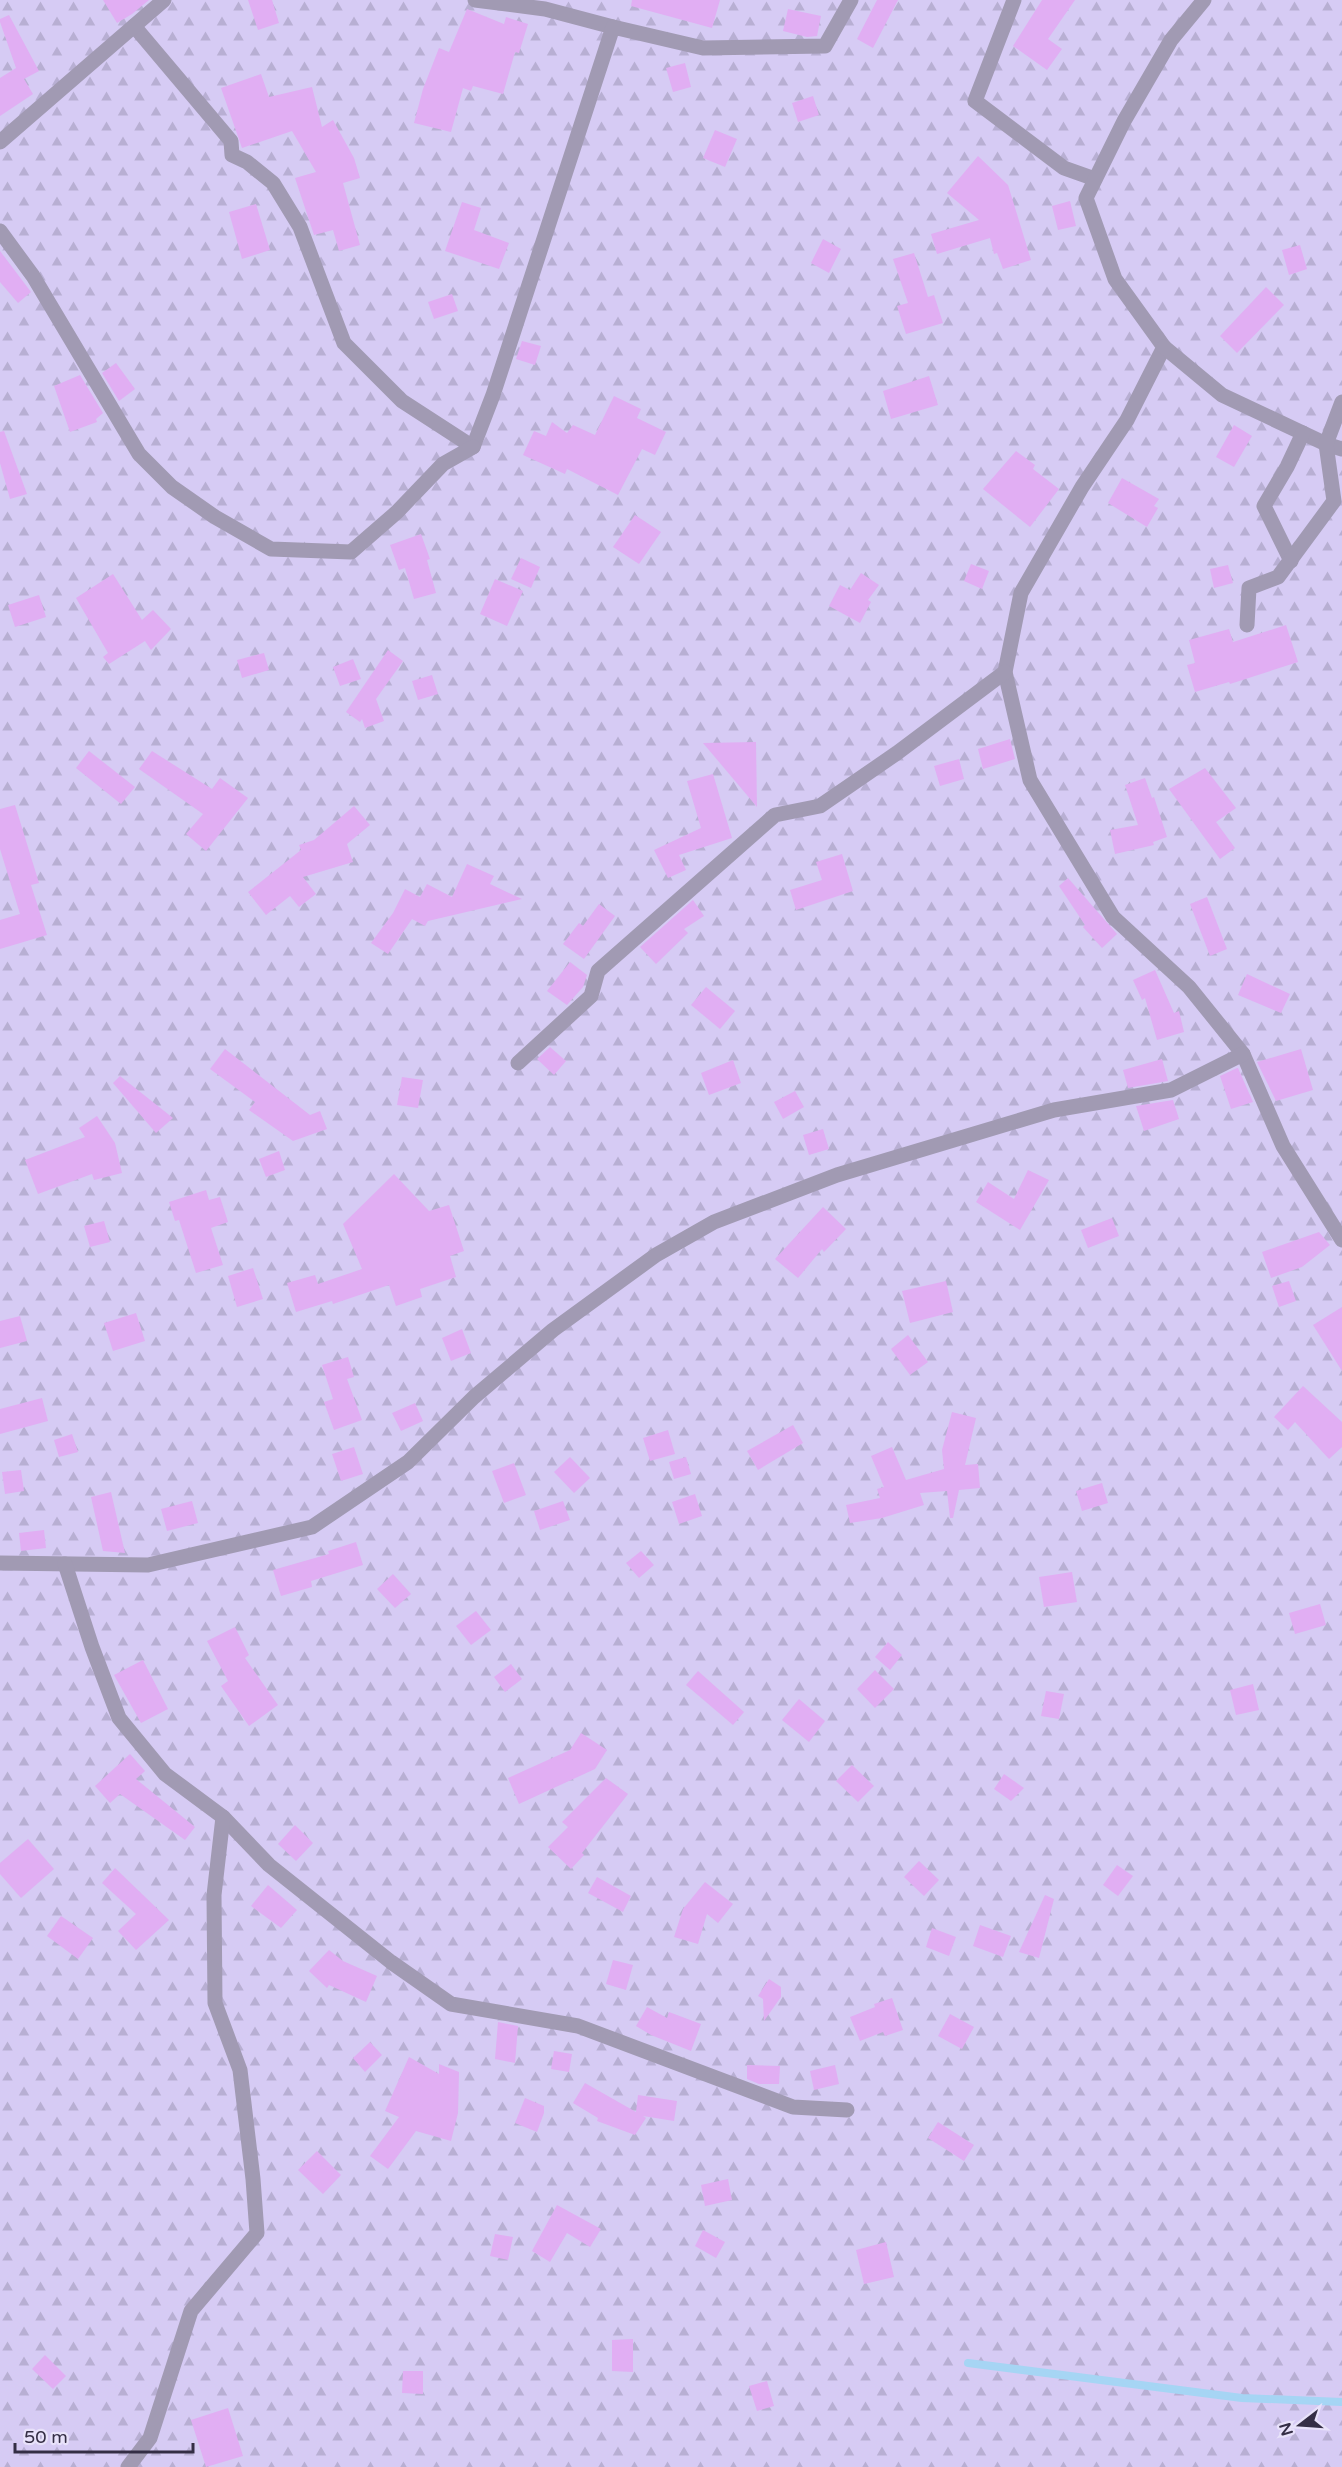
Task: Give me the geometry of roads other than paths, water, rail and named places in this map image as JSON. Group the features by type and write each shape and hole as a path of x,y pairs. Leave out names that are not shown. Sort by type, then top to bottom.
{"street":[{"path":"0,142 164,0"},
{"path":"475,0 545,9 704,48 825,46 851,0"},
{"path":"1014,0 975,101 1064,168 1095,179"},
{"path":"1204,0 1171,40 1124,121 1086,198 1115,279 1164,347 1222,395 1326,444 1342,449"},
{"path":"134,26 231,141 232,154 247,162 273,183 300,226 344,343 402,401 473,447"},
{"path":"0,231 33,276 139,454 172,487 215,517 271,549 351,552 397,512 442,464 473,447 613,27"},
{"path":"1164,347 1127,420 1082,488 1021,593 1005,672 1029,780 1113,917 1189,987 1243,1054 1283,1146 1342,1240"},
{"path":"1247,625 1249,588 1278,577 1334,501 1326,444 1342,402"},
{"path":"1291,561 1264,506 1287,467 1303,433"},
{"path":"518,1063 591,996 598,971 775,815 820,806 897,753 1005,672"},
{"path":"0,1563 148,1565 312,1527 408,1462 474,1397 553,1330 656,1255 714,1222 837,1175 1043,1114 1171,1090 1243,1054"},
{"path":"65,1564 95,1657 119,1718 165,1774 223,1817 269,1865 391,1962 451,2004 578,2026 794,2107 847,2110"},
{"path":"128,2467 150,2438 191,2311 257,2233 240,2070 215,2003 214,1895 223,1817"}],"waterway":[{"path":"968,2363 1242,2398 1342,2402"}]}
